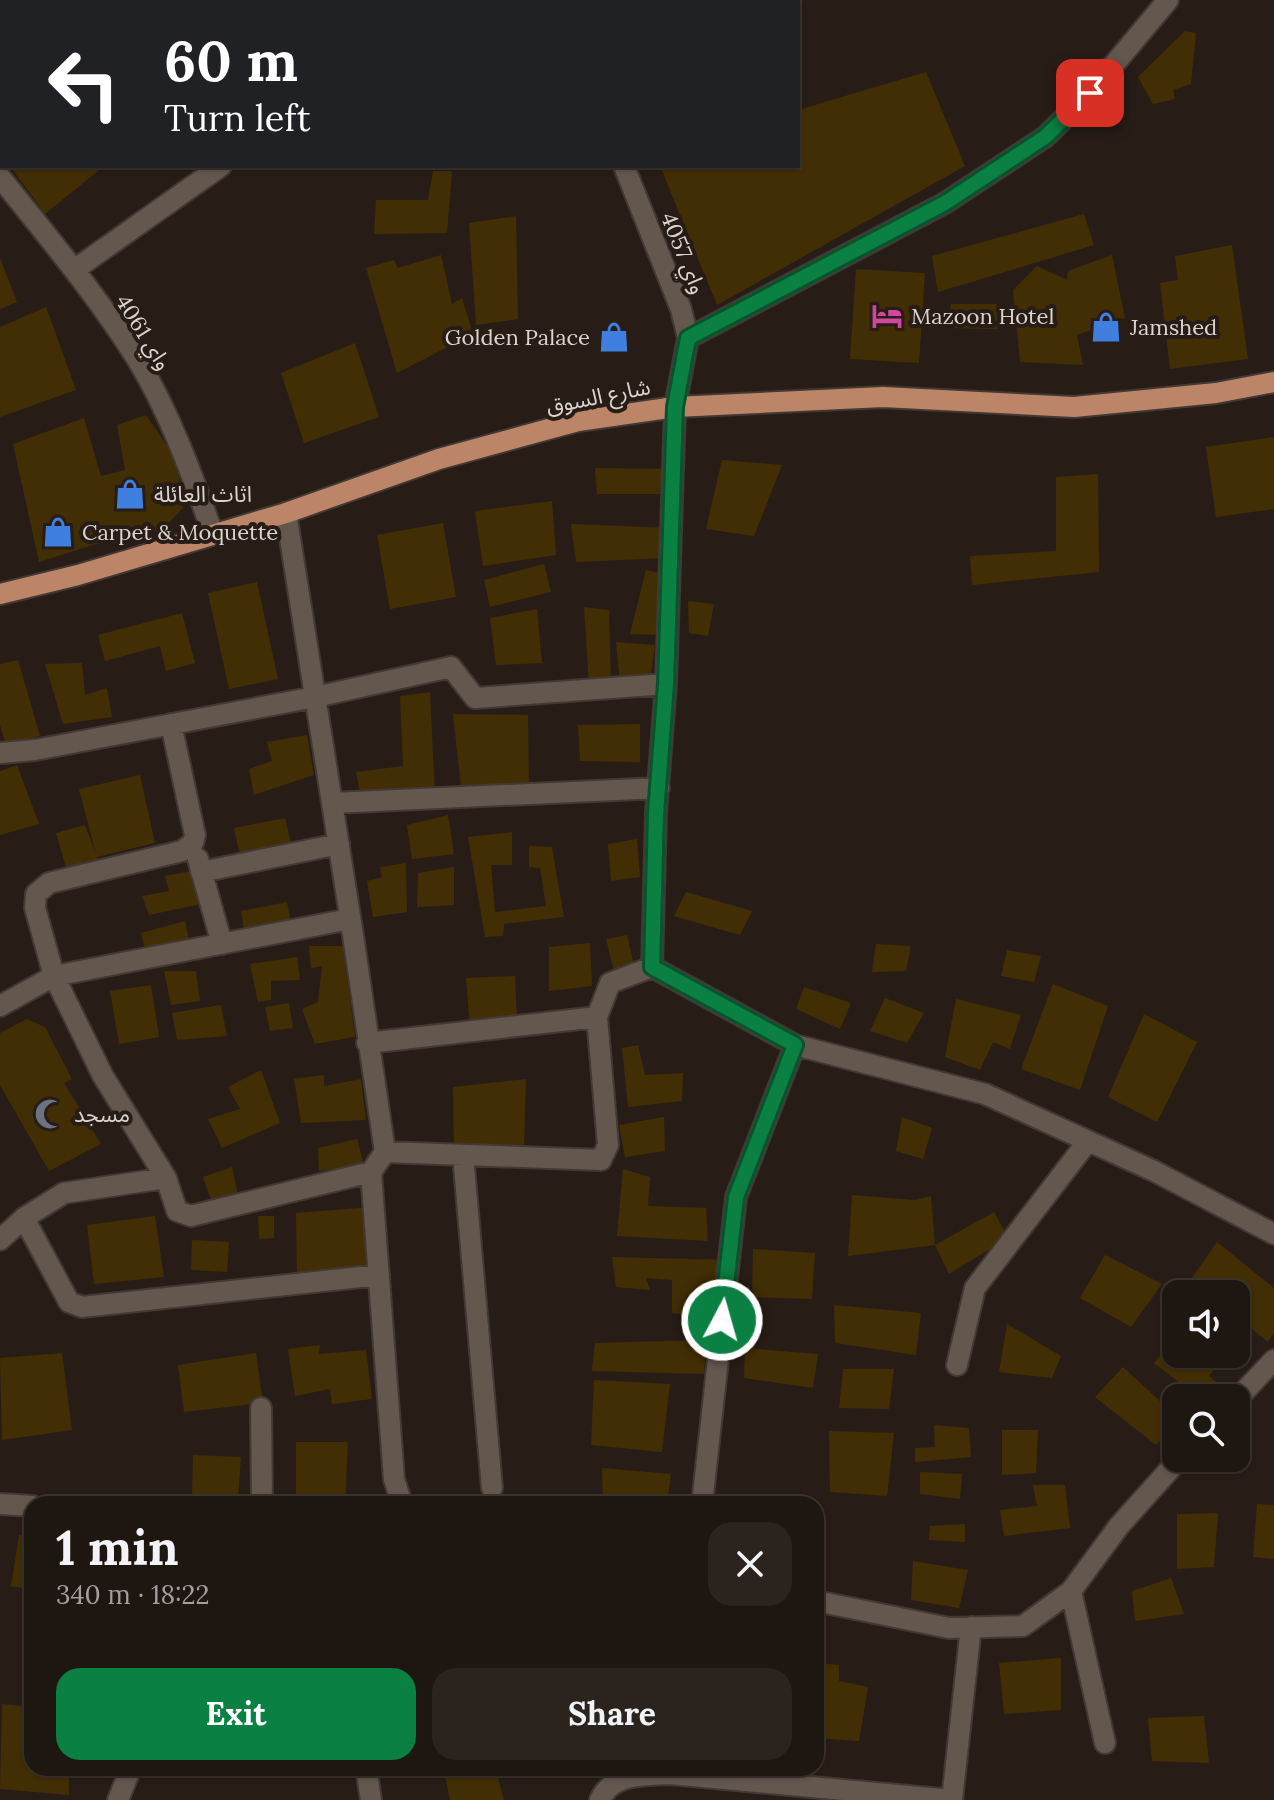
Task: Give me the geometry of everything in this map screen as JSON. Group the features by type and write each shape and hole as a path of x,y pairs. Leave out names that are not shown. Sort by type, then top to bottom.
{"main road":[{"name":"شارع السوق","path":"0,594 78,575 286,513 439,459 578,421 675,407 883,397 1074,407 1216,393 1274,382"}],"street":[{"path":"688,338 945,203 1045,137 1090,93 1168,0"},
{"path":"74,270 218,168"},
{"name":"واي 4057","path":"625,168 681,309 688,338 675,407 652,967"},
{"name":"واي 4061","path":"0,177 74,270 137,360 187,460 213,534"},
{"path":"286,513 385,1152 371,1172 394,1479 399,1496"},
{"path":"0,753 35,750 315,697 451,667 475,698 666,684"},
{"path":"171,724 195,835 193,843 222,944"},
{"path":"332,803 659,788"},
{"path":"193,843 182,851 49,883 36,894 35,908 54,976 103,1076 166,1178 177,1211 191,1216 371,1172"},
{"path":"201,872 339,844"},
{"path":"0,1006 54,976 350,919"},
{"path":"385,1152 601,1160 608,1145 597,1017 610,983 652,967 795,1045 985,1094 1154,1171 1274,1234"},
{"path":"367,1043 597,1017"},
{"path":"703,1496 736,1197 795,1045"},
{"path":"957,1365 975,1288 1088,1141"},
{"path":"463,1155 492,1488"},
{"path":"0,1240 24,1218 64,1193 166,1178"},
{"path":"24,1218 69,1302 82,1307 379,1275"},
{"path":"1250,1385 1274,1360"},
{"path":"261,1408 262,1496"},
{"path":"824,1603 949,1628 1023,1626 1071,1591 1119,1526 1167,1472"},
{"path":"0,1504 24,1506"},
{"path":"1071,1591 1105,1743"},
{"path":"693,1776 952,1800 971,1627"},
{"path":"118,1800 128,1776"},
{"path":"367,1776 371,1800"},
{"path":"600,1800 604,1791 629,1776"}],"building":[{"path":"1185,31 1196,33 1191,84 1173,90 1175,99 1153,104 1138,77"},
{"path":"926,72 965,166 717,305 661,168 800,168 800,109"},
{"path":"11,168 102,168 45,214"},
{"path":"433,171 452,171 447,233 374,234 376,200 428,200"},
{"path":"1084,214 1094,245 938,292 932,256"},
{"path":"516,216 518,319 476,325 469,223"},
{"path":"1232,245 1248,359 1170,369 1160,283 1178,280 1175,256"},
{"path":"441,255 452,304 462,298 473,334 397,373 366,268 394,260 398,268"},
{"path":"1112,255 1125,318 1077,335 1083,365 1020,362 1013,290 1037,266 1067,280 1068,271"},
{"path":"0,258 17,302 0,309"},
{"name":"Mazoon Hotel","path":"856,269 925,273 919,363 850,359"},
{"path":"951,304 997,304 998,329 947,328"},
{"path":"46,307 76,390 0,417 0,327"},
{"path":"355,343 379,417 304,443 281,373"},
{"path":"146,415 176,459 183,508 163,529 93,545 39,562 13,444 84,418 101,476 125,470 117,425"},
{"path":"1274,437 1274,509 1216,517 1206,447"},
{"path":"722,460 782,465 754,536 706,529"},
{"path":"595,468 671,469 669,494 597,494"},
{"path":"1098,474 1099,572 972,585 970,556 1056,551 1056,477"},
{"path":"552,501 556,555 483,566 475,511"},
{"path":"443,523 456,597 390,609 377,535"},
{"path":"571,524 669,528 667,558 576,562"},
{"path":"544,564 551,592 490,607 484,580"},
{"path":"646,570 668,575 663,635 630,634"},
{"path":"257,582 278,679 229,689 208,593"},
{"path":"688,601 714,604 708,636 689,633"},
{"path":"584,607 609,610 611,685 589,686"},
{"path":"537,609 542,663 496,665 490,618"},
{"path":"182,613 195,663 166,671 160,646 105,661 98,635"},
{"path":"616,642 655,645 650,681 620,683"},
{"path":"18,660 40,736 6,745 0,725 0,664"},
{"path":"82,663 85,695 107,688 112,717 63,724 45,664"},
{"path":"430,692 435,795 361,799 356,772 403,766 400,696"},
{"path":"453,714 528,715 529,791 462,796"},
{"path":"640,724 640,762 580,761 578,725"},
{"path":"307,735 314,775 254,795 249,769 272,761 267,742"},
{"path":"17,765 39,824 0,835 0,771"},
{"path":"140,775 155,843 97,857 100,870 69,878 56,833 85,825 96,854 79,789"},
{"path":"448,815 454,854 412,859 407,825"},
{"path":"285,818 293,852 241,861 234,828"},
{"path":"512,832 512,865 491,865 495,912 546,906 540,868 529,867 529,846 552,847 564,917 504,924 503,936 485,937 468,837"},
{"path":"637,839 640,877 611,881 608,844"},
{"path":"406,863 407,912 373,917 367,881 382,877 380,867"},
{"path":"454,867 454,905 417,907 418,873"},
{"path":"197,870 206,903 149,915 142,896 169,891 165,876"},
{"path":"686,892 752,911 740,935 674,916"},
{"path":"287,902 292,928 245,936 241,911"},
{"path":"185,921 190,945 147,957 141,933"},
{"path":"627,935 636,972 616,980 606,939"},
{"path":"590,943 592,986 549,991 549,947"},
{"path":"876,944 911,946 906,971 872,972"},
{"path":"309,946 343,946 355,1037 315,1044 302,1009 318,1002 322,966 311,968"},
{"path":"1007,950 1041,956 1034,982 1001,976"},
{"path":"297,957 300,980 271,981 271,1000 258,1002 250,964"},
{"path":"164,971 196,971 200,1001 171,1005"},
{"path":"515,976 517,1023 470,1027 466,978"},
{"path":"1053,984 1108,1006 1080,1090 1021,1069"},
{"path":"151,985 159,1037 119,1044 110,991"},
{"path":"804,987 851,1003 840,1029 796,1009"},
{"path":"885,998 924,1013 907,1043 870,1031"},
{"path":"956,999 1021,1015 1010,1049 993,1042 980,1070 945,1057"},
{"path":"289,1003 293,1028 270,1031 265,1007"},
{"path":"221,1005 227,1036 177,1040 172,1013"},
{"path":"1144,1014 1197,1042 1157,1122 1108,1097"},
{"name":"مسجد","path":"27,1019 45,1027 72,1079 64,1083 101,1144 49,1171 0,1085 0,1033"},
{"path":"638,1045 645,1075 683,1073 682,1101 628,1107 622,1048"},
{"path":"261,1070 280,1123 222,1148 208,1119 240,1109 228,1087"},
{"path":"324,1075 324,1086 361,1079 366,1120 301,1123 294,1079"},
{"path":"526,1079 524,1147 454,1148 453,1087"},
{"path":"664,1117 665,1151 625,1157 619,1125"},
{"path":"902,1117 932,1128 923,1159 896,1151"},
{"path":"357,1139 364,1165 319,1171 318,1148"},
{"path":"232,1167 238,1195 211,1200 203,1177"},
{"path":"623,1169 650,1177 648,1206 706,1208 708,1241 617,1236"},
{"path":"852,1195 915,1200 931,1196 935,1245 848,1256"},
{"path":"372,1207 375,1269 297,1278 296,1213"},
{"path":"994,1212 1008,1238 949,1274 935,1245"},
{"path":"155,1216 164,1277 94,1284 87,1225"},
{"path":"258,1216 274,1216 274,1238 259,1239"},
{"path":"192,1240 229,1242 227,1272 191,1270"},
{"path":"1217,1242 1274,1288 1274,1333 1268,1342 1250,1327 1250,1280 1191,1279"},
{"path":"753,1249 815,1253 812,1299 752,1297"},
{"path":"1105,1255 1162,1284 1131,1327 1080,1298"},
{"path":"612,1257 728,1260 720,1319 672,1313 672,1280 646,1278 650,1290 616,1287"},
{"path":"834,1305 921,1313 916,1355 835,1343"},
{"path":"1007,1324 1061,1356 1052,1378 999,1372"},
{"path":"706,1340 704,1374 592,1371 595,1343"},
{"path":"320,1345 319,1354 366,1350 372,1399 332,1404 330,1389 295,1396 288,1349"},
{"path":"745,1348 818,1354 813,1388 744,1378"},
{"path":"62,1353 72,1430 2,1440 0,1358"},
{"path":"256,1353 263,1403 184,1412 178,1365"},
{"path":"1162,1353 1162,1368 1215,1368 1209,1376 1218,1384 1181,1384 1154,1363"},
{"path":"1123,1367 1162,1403 1162,1439 1156,1445 1095,1397"},
{"path":"843,1369 894,1369 889,1409 839,1408"},
{"path":"594,1380 670,1384 662,1452 591,1445"},
{"path":"934,1425 969,1428 971,1457 915,1462 915,1448 935,1447"},
{"path":"1002,1430 1038,1430 1036,1473 1002,1475"},
{"path":"829,1431 894,1433 887,1496 830,1492"},
{"path":"296,1442 348,1442 345,1496 296,1496"},
{"path":"193,1455 241,1457 238,1496 192,1496"},
{"path":"602,1468 671,1474 668,1496 603,1496"},
{"path":"920,1472 962,1474 960,1499 920,1494"},
{"path":"1033,1485 1065,1485 1070,1528 1004,1536 1000,1510 1037,1506"},
{"path":"1257,1504 1274,1505 1274,1559 1253,1557"},
{"path":"1218,1513 1214,1567 1177,1569 1177,1514"},
{"path":"965,1524 965,1542 929,1540 930,1526"},
{"path":"19,1535 24,1535 24,1588 11,1586"},
{"path":"913,1561 968,1570 959,1608 911,1600"},
{"path":"1171,1578 1184,1614 1135,1621 1132,1591"},
{"path":"1061,1658 1061,1710 1004,1714 999,1663"},
{"path":"824,1664 839,1665 839,1681 868,1687 859,1741 824,1739"},
{"path":"2,1704 24,1706 24,1776 69,1776 69,1795 0,1789"},
{"path":"1204,1716 1209,1763 1152,1761 1148,1718"},
{"path":"445,1776 497,1776 504,1800 450,1800"}],"place":[{"name":"Mazoon Hotel","path":"887,316"},
{"name":"Jamshed","path":"1106,327"},
{"name":"Golden Palace","path":"614,337"},
{"name":"اثاث العائلة","path":"130,494"},
{"name":"Carpet & Moquette","path":"58,532"},
{"name":"مسجد","path":"50,1114"}],"route":[{"path":"722,1320 736,1197 795,1045 652,967 675,407 688,338 945,203 1045,137 1090,93"}]}
